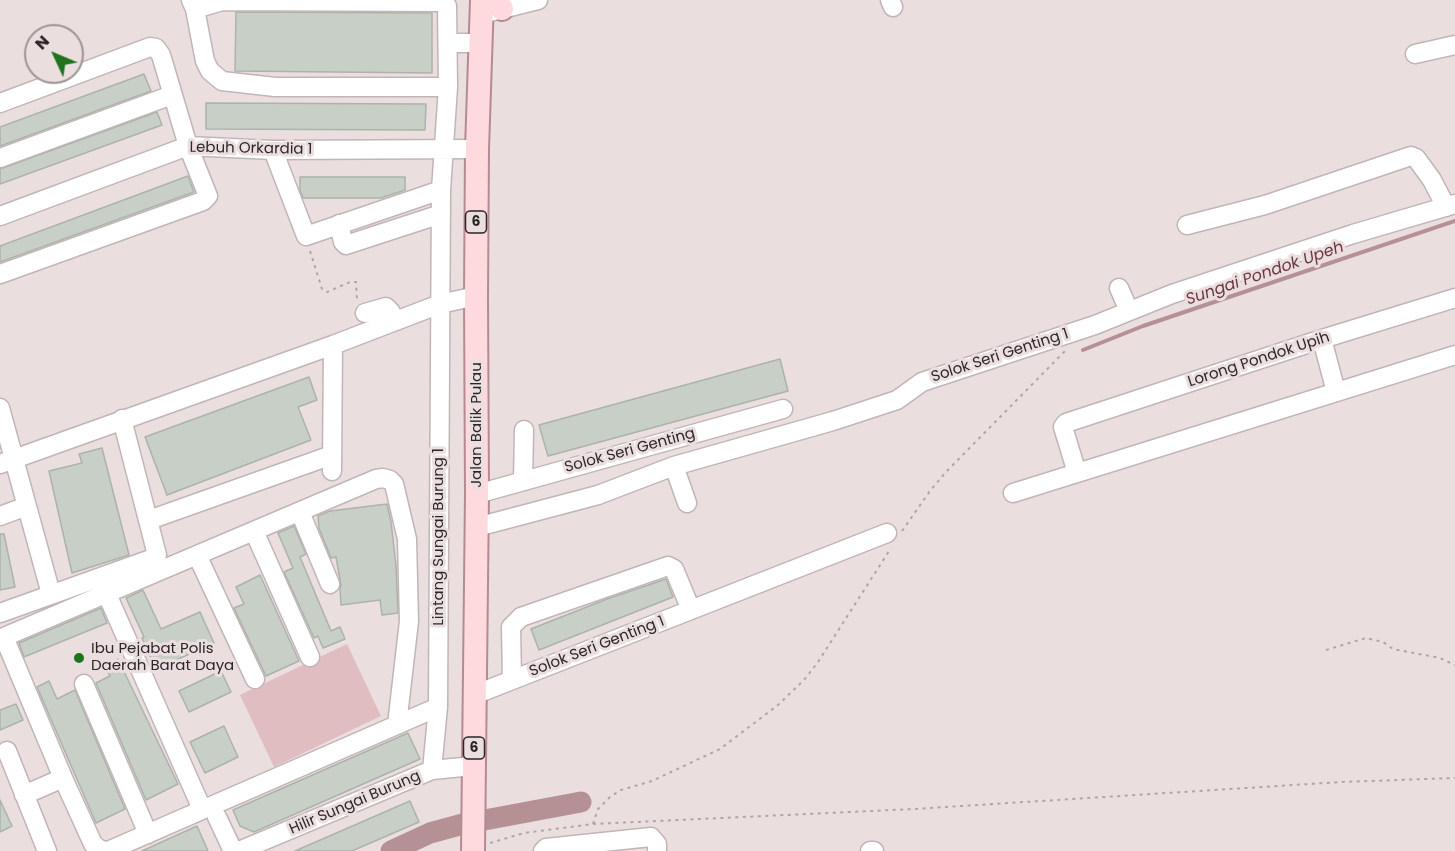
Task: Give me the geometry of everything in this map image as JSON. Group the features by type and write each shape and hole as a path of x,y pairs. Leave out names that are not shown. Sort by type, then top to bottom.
{"main road":[{"name":"Jalan Balik Pulau","path":"469,845 473,802 477,527 477,149 481,43 490,6"}],"street":[{"path":"490,6 537,0"},
{"name":"Lintang Sungai Burung 1","path":"193,4 222,1 443,2 447,6 448,87 441,190 438,706 432,770"},
{"path":"193,4 205,61 210,71 222,81 275,87 448,87"},
{"path":"449,43 481,43"},
{"path":"1415,54 1455,45"},
{"path":"0,103 150,47 156,48 160,54 188,146 208,196 202,201 0,274"},
{"path":"0,158 172,95"},
{"name":"Lebuh Orkardia 1","path":"0,216 188,146 273,150 477,149"},
{"path":"273,150 306,236 441,190"},
{"path":"1187,225 1265,205 1411,156 1416,158 1450,206"},
{"name":"Solok Seri Genting 1","path":"477,527 598,495 674,466 833,421 897,400 922,382 1095,325 1129,311 1353,234 1450,206"},
{"path":"339,224 343,243 346,245 441,214"},
{"path":"1119,288 1129,311"},
{"path":"7,461 333,345 440,304 476,296"},
{"name":"Lorong Pondok Upih","path":"1077,473 1064,424 1455,298"},
{"path":"365,313 386,307 396,321"},
{"path":"1322,339 1336,392"},
{"path":"149,520 332,463 333,345"},
{"path":"1013,493 1455,354"},
{"path":"0,408 7,461 27,506 51,594"},
{"name":"Solok Seri Genting","path":"477,494 783,409"},
{"path":"0,613 157,555 122,419"},
{"path":"523,481 524,430"},
{"path":"674,466 687,503"},
{"path":"397,724 409,621 407,539 394,484 383,478 106,592 5,635 4,638 93,844 107,851 210,813 438,706"},
{"path":"0,516 27,506"},
{"path":"300,512 330,584"},
{"path":"254,531 310,657"},
{"name":"Solok Seri Genting 1","path":"474,694 692,610 893,538"},
{"path":"407,539 439,539"},
{"path":"197,555 255,679"},
{"path":"512,680 511,627 521,617 668,566 674,568 692,610"},
{"path":"106,592 210,813 233,851"},
{"path":"84,684 148,834"},
{"path":"7,751 47,851"},
{"name":"Hilir Sungai Burung","path":"239,851 432,770 473,766"},
{"path":"24,795 63,778"},
{"path":"543,851 546,848 651,837 657,844 657,851"}],"path":[{"path":"306,236 322,289 327,292 350,282 356,282 357,310 365,313"},
{"path":"593,824 598,809 609,796 652,781 720,749 778,705 804,680 818,662 893,538 946,472 1032,382 1068,348"},
{"path":"1326,650 1366,638 1383,642 1393,649 1440,658 1455,665"},
{"path":"469,845 524,833 593,824 925,808 1341,782 1455,778"}],"shaded area":[{"path":"347,644 381,716 274,767 240,695"}],"building":[{"path":"236,12 432,13 432,73 235,71"},
{"path":"144,74 151,91 0,146 0,127"},
{"path":"206,103 426,104 425,130 206,129"},
{"path":"157,112 162,125 0,184 0,169"},
{"path":"188,176 194,192 0,262 0,246"},
{"path":"300,177 405,177 405,190 381,198 303,198 300,190"},
{"path":"780,359 788,391 548,456 539,425"},
{"path":"309,377 317,400 298,407 311,440 167,495 145,437"},
{"path":"102,448 129,555 72,573 49,471 82,463 79,454"},
{"path":"387,504 396,566 398,613 382,615 380,600 341,605 341,585 336,557 331,558 319,528 318,516 330,511"},
{"path":"294,526 306,554 300,557 331,631 340,627 345,639 323,648 318,636 314,638 284,572 293,568 278,533"},
{"path":"0,534 4,534 15,587 0,590"},
{"path":"260,575 299,661 266,676 234,608 244,604 236,587"},
{"path":"666,579 673,597 539,650 531,629"},
{"path":"143,590 161,629 200,612 214,643 156,669 126,598"},
{"path":"101,608 107,623 24,657 19,643"},
{"path":"118,659 178,784 146,800 96,683 110,676 105,666"},
{"path":"221,671 231,692 189,712 179,691"},
{"path":"49,681 57,699 75,690 125,809 96,823 37,687"},
{"path":"16,704 23,720 0,730 0,710"},
{"path":"224,726 238,757 205,773 190,742"},
{"path":"408,733 420,759 254,832 240,826 233,810"},
{"path":"0,800 12,826 0,832"},
{"path":"410,801 419,822 352,851 295,851"},
{"path":"197,826 208,851 142,851"}],"waterway":[{"name":"Sungai Pondok Upeh","path":"1083,350 1143,326 1455,221"},
{"path":"391,851 430,833 463,824 581,802"}],"place":[{"name":"Ibu Pejabat Polis Daerah Barat Daya","path":"79,658"}]}
